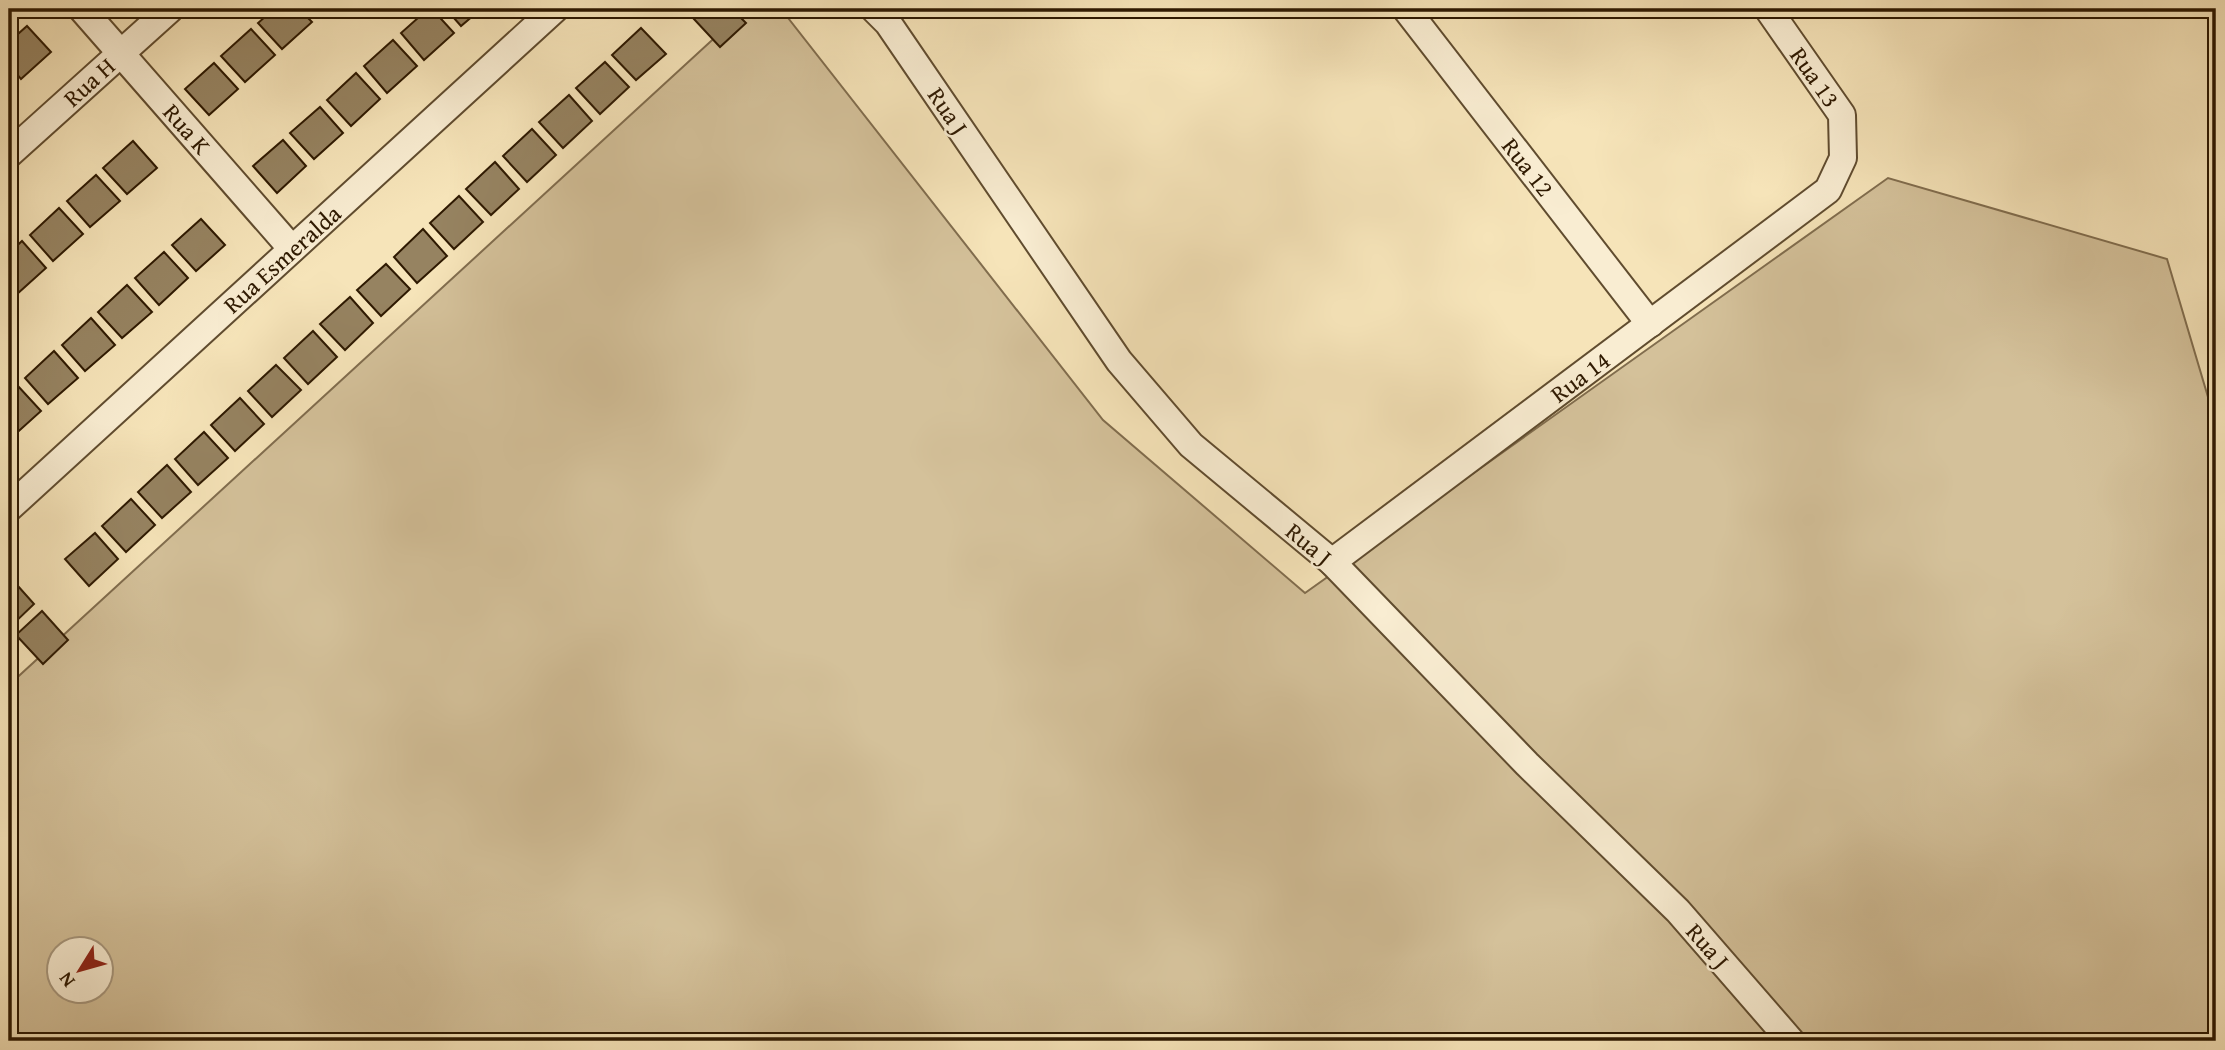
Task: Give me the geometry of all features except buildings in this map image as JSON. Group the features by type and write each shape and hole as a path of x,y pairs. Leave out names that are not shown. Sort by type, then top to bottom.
{"street":[{"name":"Rua K","path":"82,9 292,249"},
{"name":"Rua H","path":"9,154 170,9"},
{"name":"Rua Esmeralda","path":"9,508 555,9"},
{"name":"Rua J","path":"874,9 888,23 1119,361 1191,445 1332,562 1527,764 1678,911 1791,1041"},
{"name":"Rua 12","path":"1406,9 1650,324"},
{"name":"Rua 13","path":"1768,9 1842,115 1843,158 1828,190"},
{"name":"Rua 14","path":"1332,562 1828,190"}],"shaded area":[{"path":"746,9 781,9 1103,420 1305,593 1888,178 2167,259 2216,424 2216,1041 9,1041 9,685"}]}
